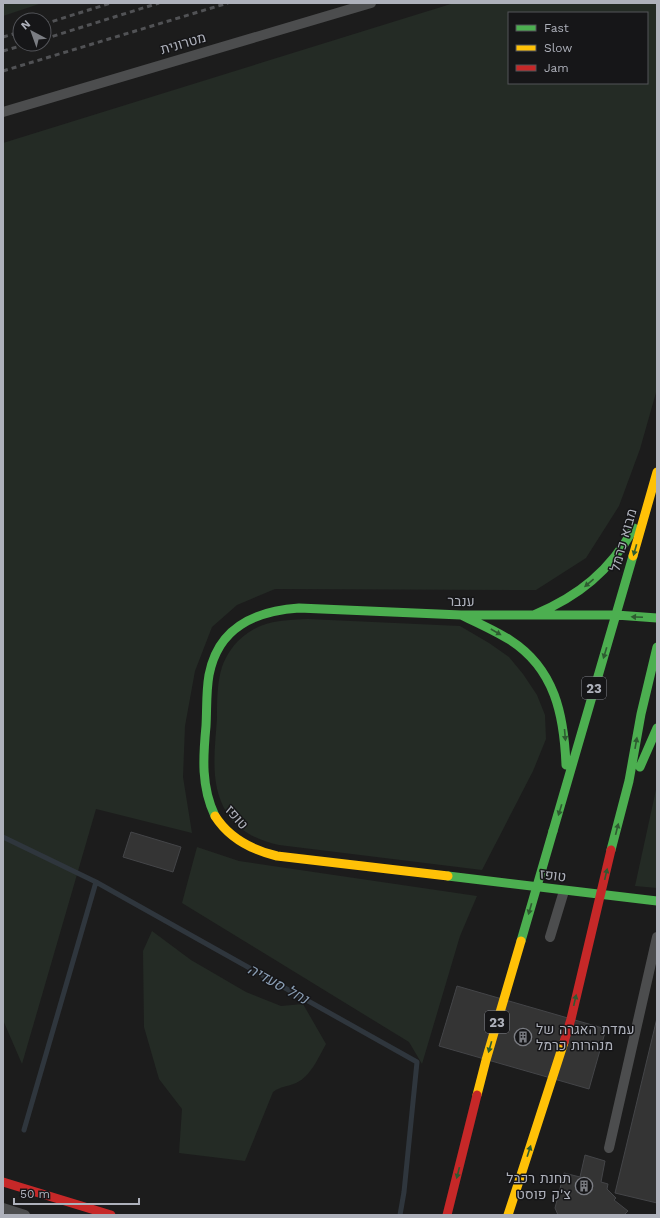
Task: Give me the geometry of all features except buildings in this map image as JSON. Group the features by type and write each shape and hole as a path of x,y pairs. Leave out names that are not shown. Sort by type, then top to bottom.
{"main road":[{"name":"מבוא כרמל","path":"616,616 657,472"},
{"path":"534,615 554,607 566,600 602,572 619,553 647,508"},
{"name":"טופז","path":"461,615 308,608 264,612 237,627 216,653 209,676 207,693 204,775 211,807 218,820 240,841 252,848 277,856 657,901"},
{"path":"461,615 492,629 508,639 523,650 543,671 558,701 563,724 566,749 566,787"},
{"name":"ענבר","path":"461,615 616,616 657,618"},
{"name":"23","path":"447,1215 486,1060 616,616"},
{"path":"508,1215 571,1019 629,781 641,714 657,646"},
{"path":"622,808 657,728"},
{"path":"3,1182 111,1215"}],"lane":[{"name":"מטרונית","path":"3,112 371,3"},
{"path":"550,936 564,891"},
{"path":"609,1148 657,937"},
{"path":"3,1208 25,1215"}],"shaded area":[{"path":"3,3 42,3 12,12 3,16"},
{"path":"454,3 657,3 657,389 640,449 619,506 586,558 536,590 275,589 237,605 212,627 195,671 185,726 183,777 192,833 96,809 22,1064 3,1020 3,143"},
{"path":"308,619 460,626 509,657 523,674 537,695 545,715 546,739 533,771 482,870 279,845 264,841 243,830 227,813 221,802 215,779 214,767 219,679 224,662 234,645 252,630 275,622"},
{"path":"657,785 657,888 635,886"},
{"path":"197,847 239,861 477,896 460,936 422,1064 409,1042 182,903"},
{"path":"152,931 191,960 246,992 281,1006 303,1004 326,1044 314,1066 306,1076 296,1083 273,1092 245,1161 179,1153 182,1109 159,1079 144,1027 143,951"}],"waterway":[{"name":"נחל סעדיה","path":"3,837 96,882 417,1062 404,1192 400,1215"},
{"path":"24,1130 96,882"}],"railway":[{"path":"52,21 111,3"},
{"path":"52,36 159,3"},
{"path":"3,71 228,3"},
{"path":"3,37 12,34"},
{"path":"3,51 12,48"}],"traffic: fast":[{"path":"534,615 565,599 592,580 615,557 634,528"},
{"path":"553,831 633,556"},
{"path":"215,816 207,794 204,772 207,688 214,658 230,633 254,618 268,613 299,608 461,615"},
{"path":"458,615 616,615 657,618"},
{"path":"461,615 510,640 525,652 547,679 554,695 563,728 566,765"},
{"path":"611,850 629,781 641,714 657,647"},
{"path":"640,767 657,728"},
{"path":"521,941 553,831"},
{"path":"448,876 657,901"}],"traffic: slow":[{"path":"633,556 657,472"},
{"path":"215,816 234,837 250,847 277,856 448,876"},
{"path":"477,1095 521,941"},
{"path":"508,1215 564,1042"}],"traffic: jam":[{"path":"564,1042 571,1019 611,850"},
{"path":"447,1215 477,1095"},
{"path":"3,1182 111,1215"}],"place":[{"name":"עמדת האגרה של מנהרות כרמל","path":"523,1037"},
{"name":"תחנת רכבל צ'ק פוסט","path":"584,1186"}]}
